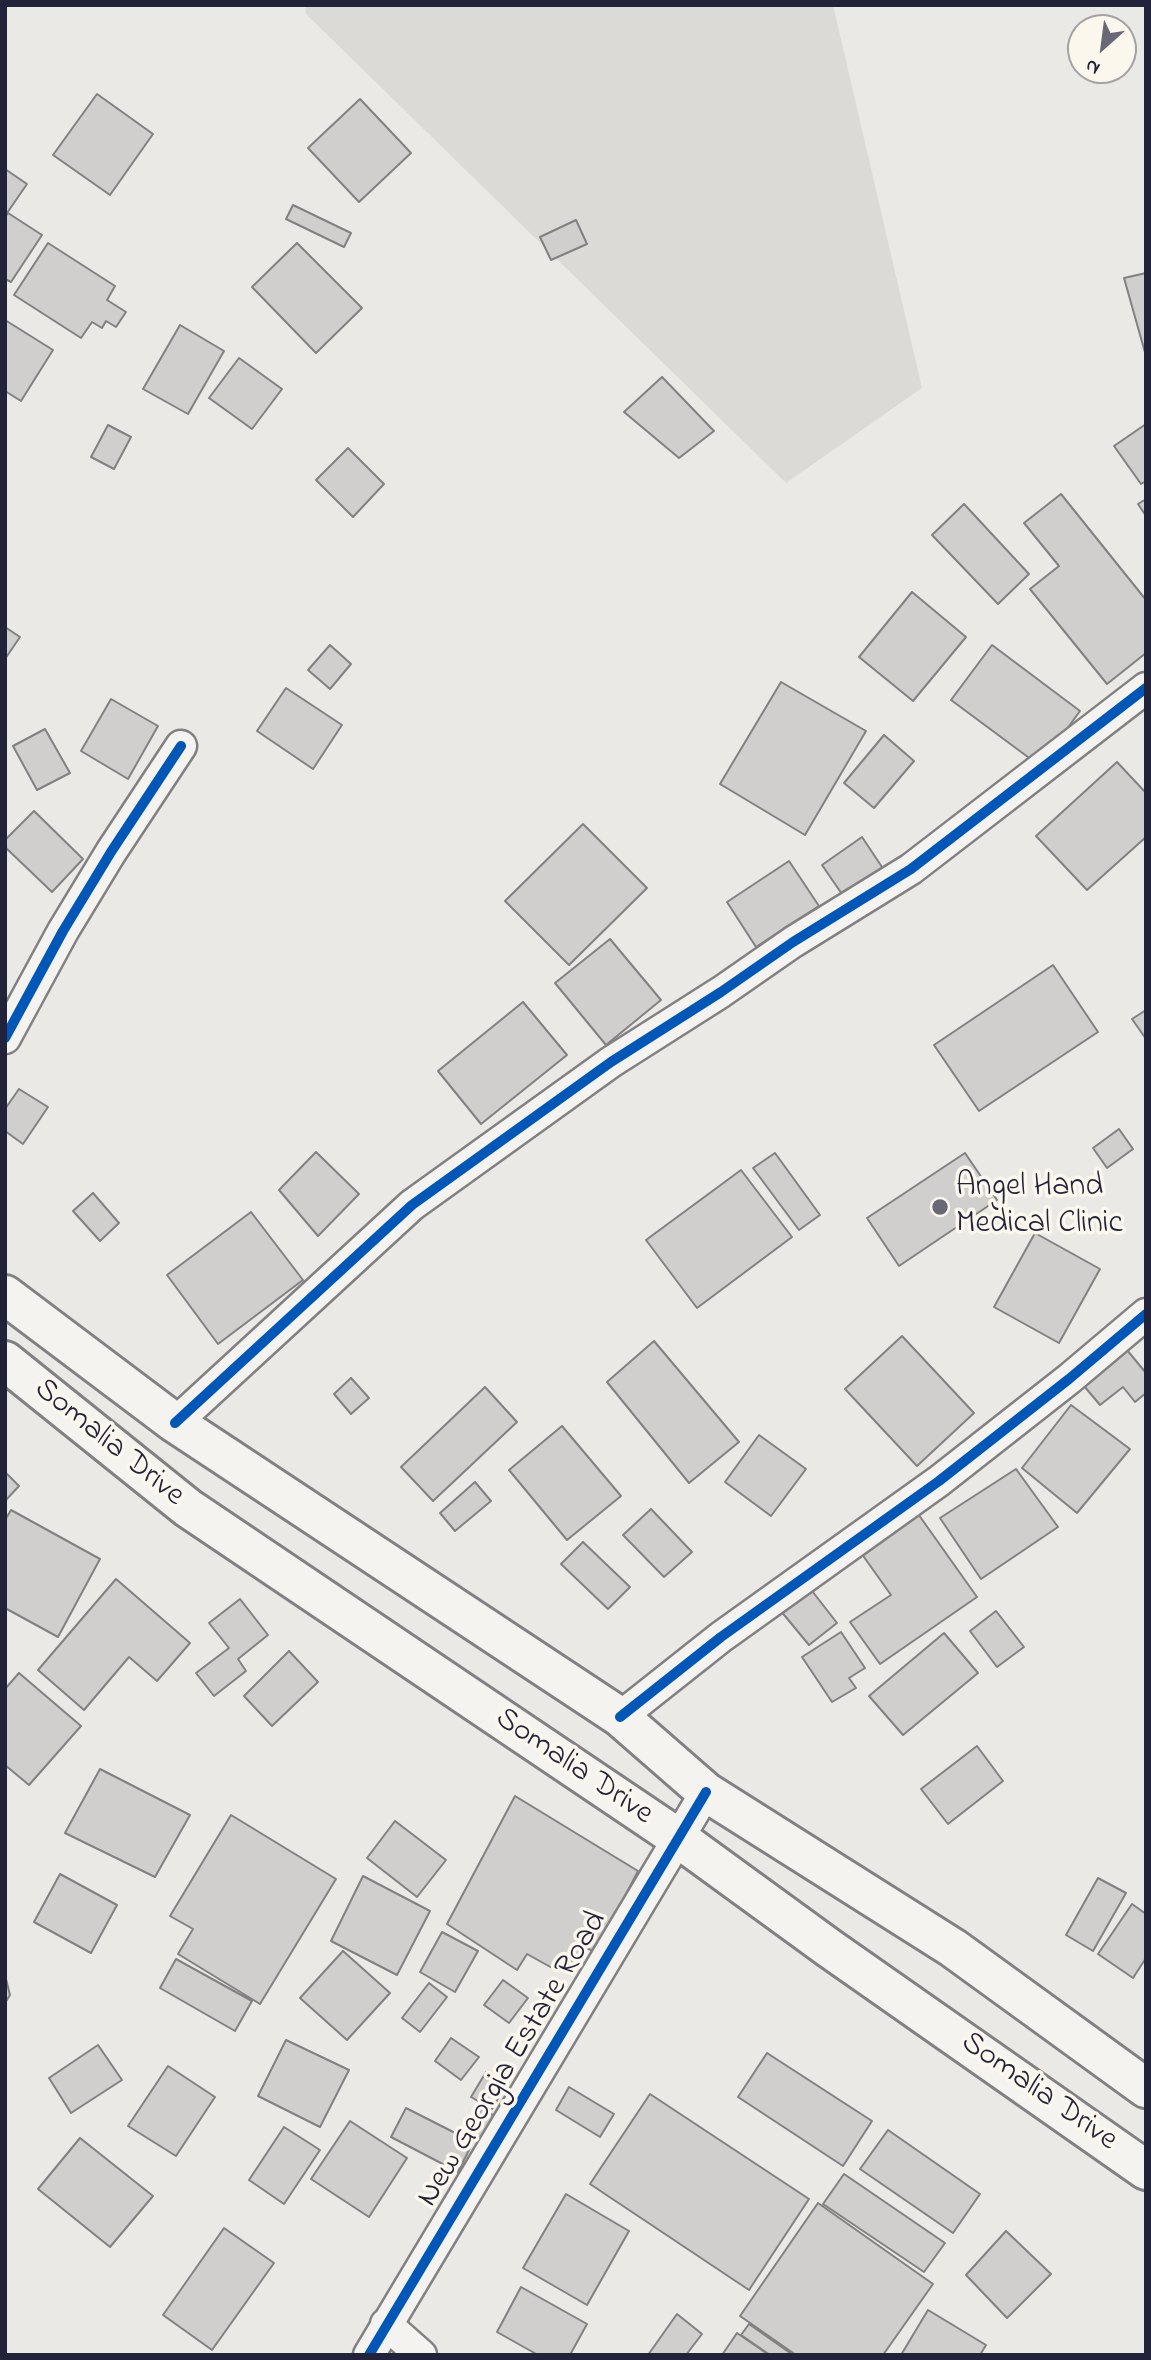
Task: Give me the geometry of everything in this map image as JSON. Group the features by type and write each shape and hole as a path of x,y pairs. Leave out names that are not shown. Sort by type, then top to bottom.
{"main road":[{"name":"Somalia Drive","path":"5,1295 175,1423 620,1717 706,1792 953,1948 1146,2088"},
{"name":"Somalia Drive","path":"5,1361 188,1508 678,1838 829,1948 1146,2170"}],"street":[{"path":"175,1423 412,1205 611,1062 721,992 793,942 911,869 1146,688"},
{"path":"5,1038 63,931 181,746"},
{"path":"620,1717 721,1637 939,1482 1146,1314"},
{"name":"New Georgia Estate Road","path":"369,2355 706,1792"},
{"path":"386,2324 421,2355"}],"shaded area":[{"path":"305,5 833,5 922,388 786,483 306,14"}],"building":[{"path":"97,94 153,134 110,195 53,155"},
{"path":"360,99 411,153 359,202 308,148"},
{"path":"5,169 27,184 5,216"},
{"path":"293,205 351,233 344,247 286,219"},
{"path":"8,213 42,235 11,282 5,279 5,217"},
{"path":"576,220 587,244 551,260 540,237"},
{"path":"48,243 115,286 107,300 126,312 116,327 106,321 102,328 92,322 81,338 14,295"},
{"path":"297,243 362,308 316,353 252,287"},
{"path":"1146,273 1146,356 1124,278"},
{"path":"5,320 53,350 21,401 5,391"},
{"path":"180,325 224,351 188,414 143,389"},
{"path":"239,358 282,389 252,429 209,398"},
{"path":"662,377 714,431 679,458 624,412"},
{"path":"1146,424 1146,481 1141,484 1114,446"},
{"path":"108,425 131,437 114,469 91,457"},
{"path":"348,448 384,484 353,517 316,480"},
{"path":"1061,494 1146,600 1146,653 1107,684 1030,589 1059,566 1024,523"},
{"path":"1146,499 1146,516 1138,504"},
{"path":"964,504 1029,574 998,604 932,535"},
{"path":"912,592 966,637 913,701 859,657"},
{"path":"5,627 20,637 5,659"},
{"path":"330,645 351,664 330,689 308,670"},
{"path":"992,645 1080,711 1040,766 951,700"},
{"path":"781,682 866,731 805,835 720,784"},
{"path":"286,688 342,725 313,769 257,731"},
{"path":"111,699 158,726 128,779 81,751"},
{"path":"45,729 70,773 37,790 13,746"},
{"path":"884,735 914,761 874,808 844,783"},
{"path":"1117,762 1146,793 1146,837 1087,890 1036,836"},
{"path":"34,811 83,859 52,892 5,847 5,840"},
{"path":"583,824 647,888 569,965 505,901"},
{"path":"862,837 886,873 846,900 822,865"},
{"path":"789,861 819,906 756,947 727,902"},
{"path":"610,939 661,1000 606,1045 555,983"},
{"path":"1053,965 1098,1032 979,1111 934,1045"},
{"path":"523,1002 567,1055 481,1124 438,1071"},
{"path":"1146,1010 1146,1039 1132,1019"},
{"path":"19,1089 48,1107 23,1144 5,1131 5,1109"},
{"path":"1119,1129 1133,1149 1107,1168 1093,1148"},
{"path":"316,1152 359,1194 318,1236 279,1190"},
{"path":"775,1153 820,1215 799,1230 753,1168"},
{"name":"Angel Hand Medical Clinic","path":"965,1153 997,1200 899,1266 867,1218"},
{"path":"741,1170 792,1237 697,1308 646,1240"},
{"path":"93,1193 119,1223 100,1241 73,1211"},
{"path":"251,1212 303,1280 218,1344 167,1275"},
{"path":"1035,1233 1100,1269 1059,1343 994,1307"},
{"path":"902,1336 974,1413 917,1466 845,1389"},
{"path":"654,1341 739,1442 689,1483 607,1382"},
{"path":"1127,1350 1146,1373 1146,1393 1135,1402 1123,1387 1100,1405 1084,1386"},
{"path":"351,1378 369,1398 351,1414 334,1394"},
{"path":"485,1387 517,1422 433,1501 401,1467"},
{"path":"1071,1405 1130,1449 1077,1513 1022,1468"},
{"path":"562,1426 621,1496 567,1540 509,1470"},
{"path":"759,1435 806,1469 771,1516 725,1482"},
{"path":"1016,1469 1058,1527 981,1579 940,1518"},
{"path":"5,1472 19,1486 5,1501"},
{"path":"475,1482 491,1501 455,1531 440,1513"},
{"path":"651,1509 692,1552 664,1577 623,1535"},
{"path":"11,1510 100,1559 58,1637 5,1608 5,1520"},
{"path":"916,1511 977,1597 880,1664 850,1622 891,1595 859,1550"},
{"path":"583,1542 630,1587 608,1609 561,1564"},
{"path":"116,1579 190,1643 157,1681 129,1657 84,1710 38,1670"},
{"path":"809,1587 837,1623 809,1645 780,1610"},
{"path":"240,1599 268,1635 238,1659 246,1671 214,1696 196,1673 229,1648 209,1623"},
{"path":"996,1611 1024,1647 997,1667 970,1631"},
{"path":"841,1632 865,1668 849,1678 856,1688 832,1702 802,1657"},
{"path":"944,1633 978,1673 903,1735 869,1696"},
{"path":"289,1651 318,1682 272,1726 244,1696"},
{"path":"19,1673 81,1726 29,1785 5,1765 5,1689"},
{"path":"977,1746 1003,1781 948,1824 921,1789"},
{"path":"100,1769 190,1815 155,1877 65,1833"},
{"path":"515,1796 638,1871 596,1952 586,1948 578,1963 560,1956 554,1969 527,1954 517,1970 447,1924"},
{"path":"231,1815 336,1879 260,2004 178,1954 193,1929 170,1916"},
{"path":"395,1821 446,1860 417,1897 367,1858"},
{"path":"60,1874 117,1905 91,1953 34,1922"},
{"path":"363,1876 430,1911 397,1975 331,1941"},
{"path":"1098,1878 1126,1893 1093,1951 1066,1935"},
{"path":"1132,1904 1146,1914 1146,1958 1133,1978 1098,1954"},
{"path":"442,1932 478,1951 455,1992 420,1972"},
{"path":"343,1951 390,1993 347,2040 300,1998"},
{"path":"176,1959 252,2001 235,2031 160,1988"},
{"path":"5,1975 10,1995 5,2003"},
{"path":"503,1980 528,1998 509,2023 484,2005"},
{"path":"429,1983 447,1997 420,2032 402,2018"},
{"path":"451,2038 479,2057 461,2080 435,2061"},
{"path":"286,2040 349,2070 320,2127 258,2096"},
{"path":"98,2045 122,2080 71,2113 49,2078"},
{"path":"767,2053 872,2121 843,2166 738,2097"},
{"path":"168,2066 215,2097 176,2156 128,2126"},
{"path":"486,2072 507,2083 492,2109 471,2097"},
{"path":"569,2087 614,2114 600,2137 556,2110"},
{"path":"650,2094 809,2199 749,2290 590,2184"},
{"path":"406,2108 473,2142 458,2172 391,2137"},
{"path":"481,2109 501,2119 489,2142 470,2132"},
{"path":"350,2121 407,2158 369,2217 311,2179"},
{"path":"284,2127 320,2150 284,2204 249,2180"},
{"path":"888,2130 980,2194 953,2233 860,2169"},
{"path":"80,2138 153,2196 110,2247 38,2189"},
{"path":"844,2174 945,2243 924,2272 823,2204"},
{"path":"566,2194 629,2231 587,2305 523,2268"},
{"path":"818,2203 933,2284 883,2355 796,2355 740,2316"},
{"path":"224,2228 274,2263 212,2350 163,2315"},
{"path":"1006,2231 1051,2274 1007,2318 966,2275"},
{"path":"521,2287 587,2324 570,2355 538,2355 497,2332"},
{"path":"928,2310 986,2345 980,2355 901,2355"},
{"path":"677,2314 702,2334 686,2355 648,2355"},
{"path":"749,2324 793,2355 770,2355 741,2335"},
{"path":"737,2333 769,2355 722,2355"}],"cycle path":[{"path":"175,1423 412,1205 611,1062 721,992 793,942 911,869 1146,688"},
{"path":"5,1038 63,931 181,746"},
{"path":"620,1717 721,1637 939,1481 1069,1379 1146,1314"},
{"path":"369,2355 706,1792"}],"place":[{"name":"Angel Hand Medical Clinic","path":"940,1207"}]}
